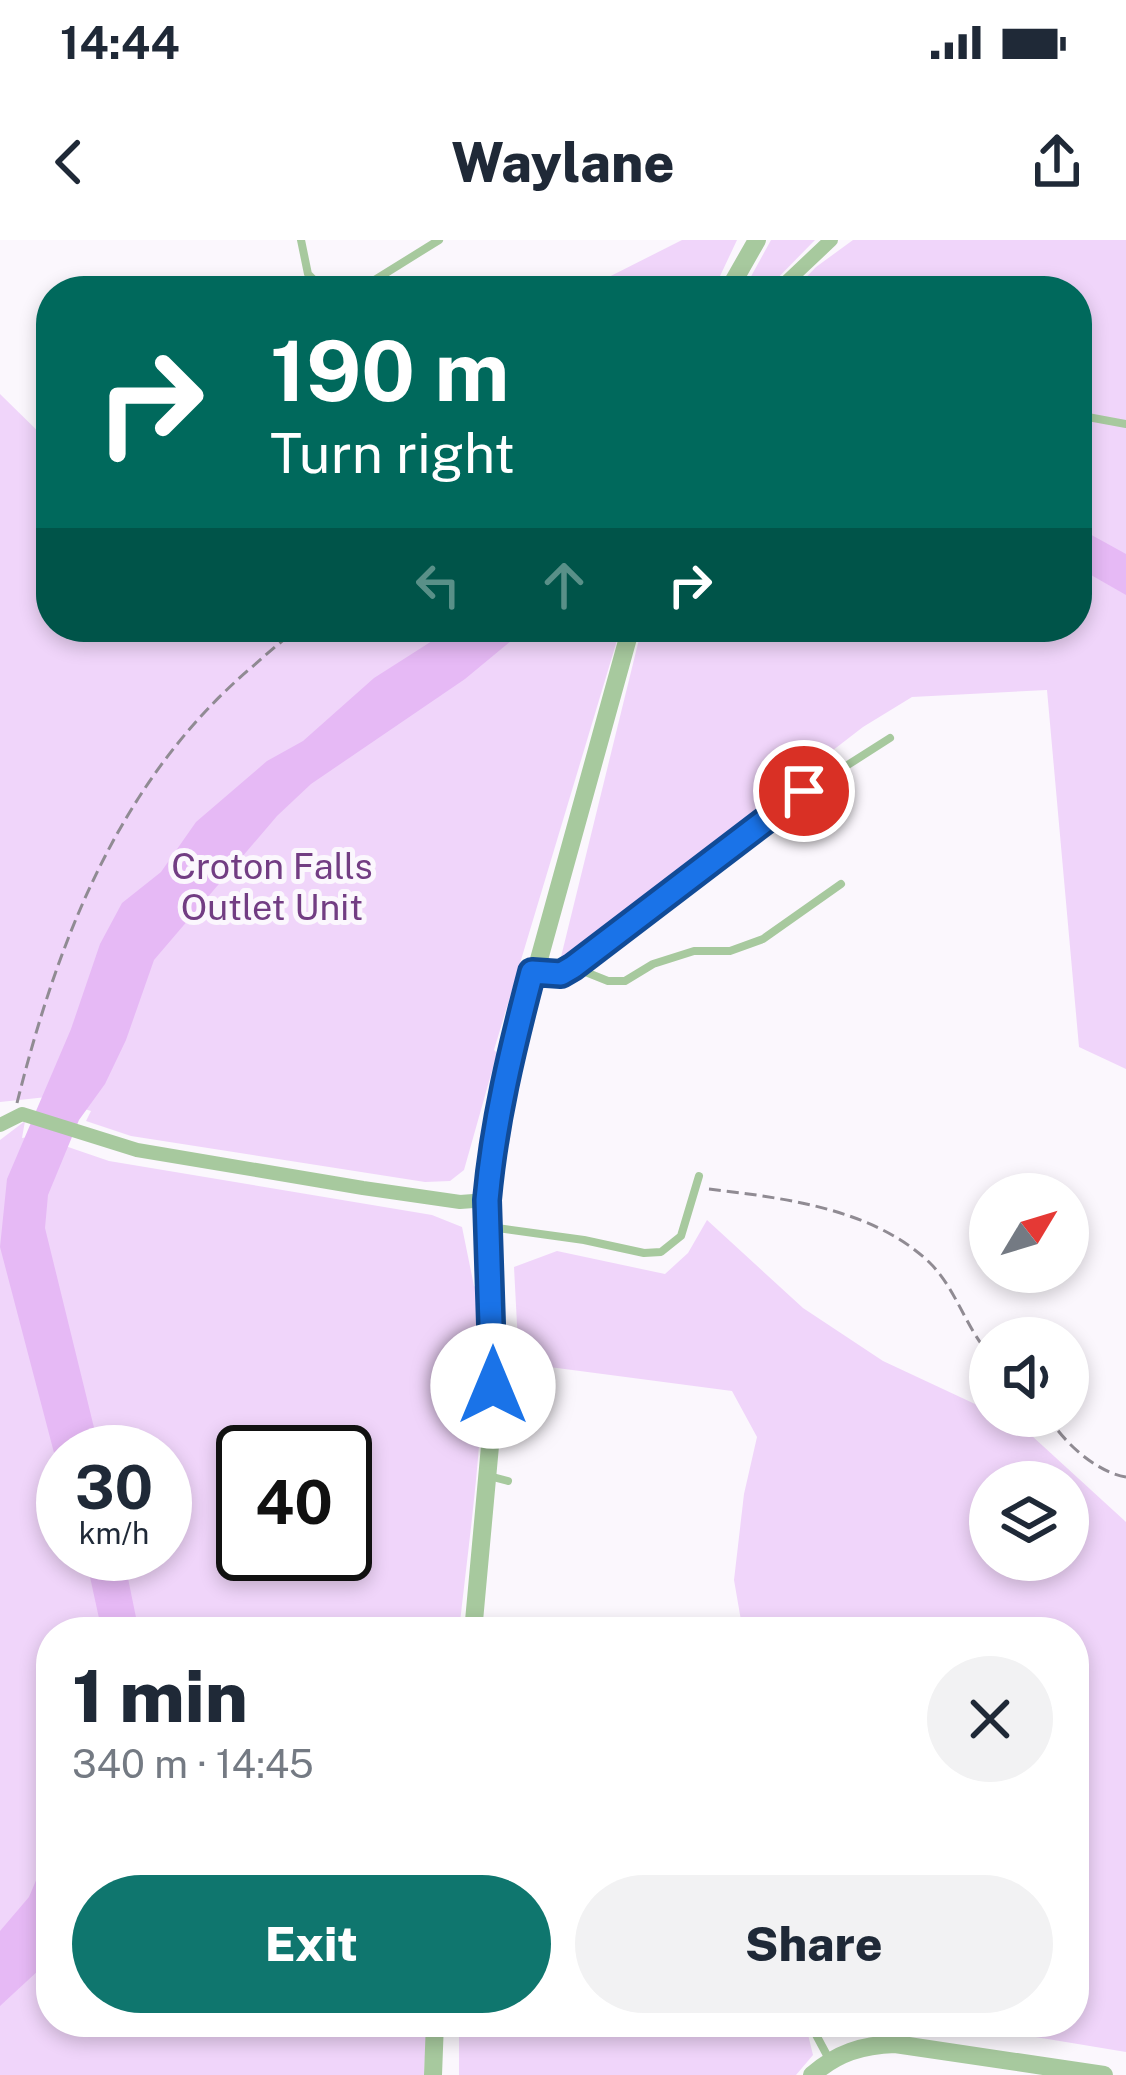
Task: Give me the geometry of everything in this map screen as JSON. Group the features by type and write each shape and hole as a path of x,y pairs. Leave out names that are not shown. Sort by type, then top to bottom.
{"street":[{"path":"737,276 757,240"},
{"path":"793,276 831,240"},
{"path":"474,1617 488,1475 494,1340 487,1200 499,1104 627,642"},
{"path":"7,1121 33,1115 137,1150 460,1202 487,1200"},
{"path":"433,2075 434,2037"},
{"path":"812,2075 830,2060 858,2048 895,2044 1104,2075"}],"lane":[{"path":"301,240 310,276"},
{"path":"381,276 439,240"},
{"path":"1092,418 1126,424"},
{"path":"530,982 573,967 776,810 890,738"},
{"path":"573,967 608,981 625,981 653,964 694,951 730,951 763,939 841,884"},
{"path":"488,1227 661,1252 681,1236 699,1175"},
{"path":"488,1475 508,1481"},
{"path":"817,2037 830,2060"}],"path":[{"path":"7,1121 93,874 126,814 180,737 226,688 283,642"},
{"path":"696,1187 833,1209 894,1238 929,1262 969,1323"},
{"path":"1066,1437 1081,1454 1126,1477"}],"green space":[{"path":"682,240 737,240 720,276 611,276"},
{"path":"771,240 815,240 780,276 751,276"},
{"path":"853,240 1126,240 1126,1069 1079,1047 1047,690 912,697 863,727 560,961 638,642 1092,642 1092,276 807,276"},
{"name":"Croton Falls Outlet Unit","path":"0,394 36,429 36,642 616,642 494,1050 497,1053 464,1170 450,1181 425,1182 131,1136 86,1121 91,1111 47,1097 0,1102"},
{"path":"25,1121 22,1138 36,1136 109,1161 432,1215 462,1227 474,1286 480,1290 483,1376 461,1617 36,1617 36,2037 426,2037 424,2075 0,2075 0,1140"},
{"path":"707,1220 803,1308 883,1361 969,1401 969,1437 1033,1437 1059,1461 969,1461 969,1581 1089,1581 1089,1488 1126,1522 1126,2052 1036,2037 1089,2037 1089,1617 740,1617 734,1580 744,1494 757,1437 732,1391 519,1363 514,1267 557,1251 665,1274 688,1253"},
{"path":"459,2037 809,2037 813,2055 796,2075 459,2075"}],"shaded area":[{"path":"1092,535 1126,554 1126,595 1092,576"},
{"path":"430,642 510,642 465,679 311,784 277,816 154,960 126,1040 105,1084 79,1120 48,1195 45,1228 93,1425 47,1425 0,1247 7,1179 71,1029 100,944 122,903 161,872 196,822 267,761 303,741 374,678"},
{"path":"91,1581 129,1581 136,1617 99,1617"},
{"path":"36,1880 36,1973 0,2006 0,1931 29,1897"}],"route":[{"path":"493,1386 487,1200 499,1104 532,972 561,974 573,967 804,791"}]}
